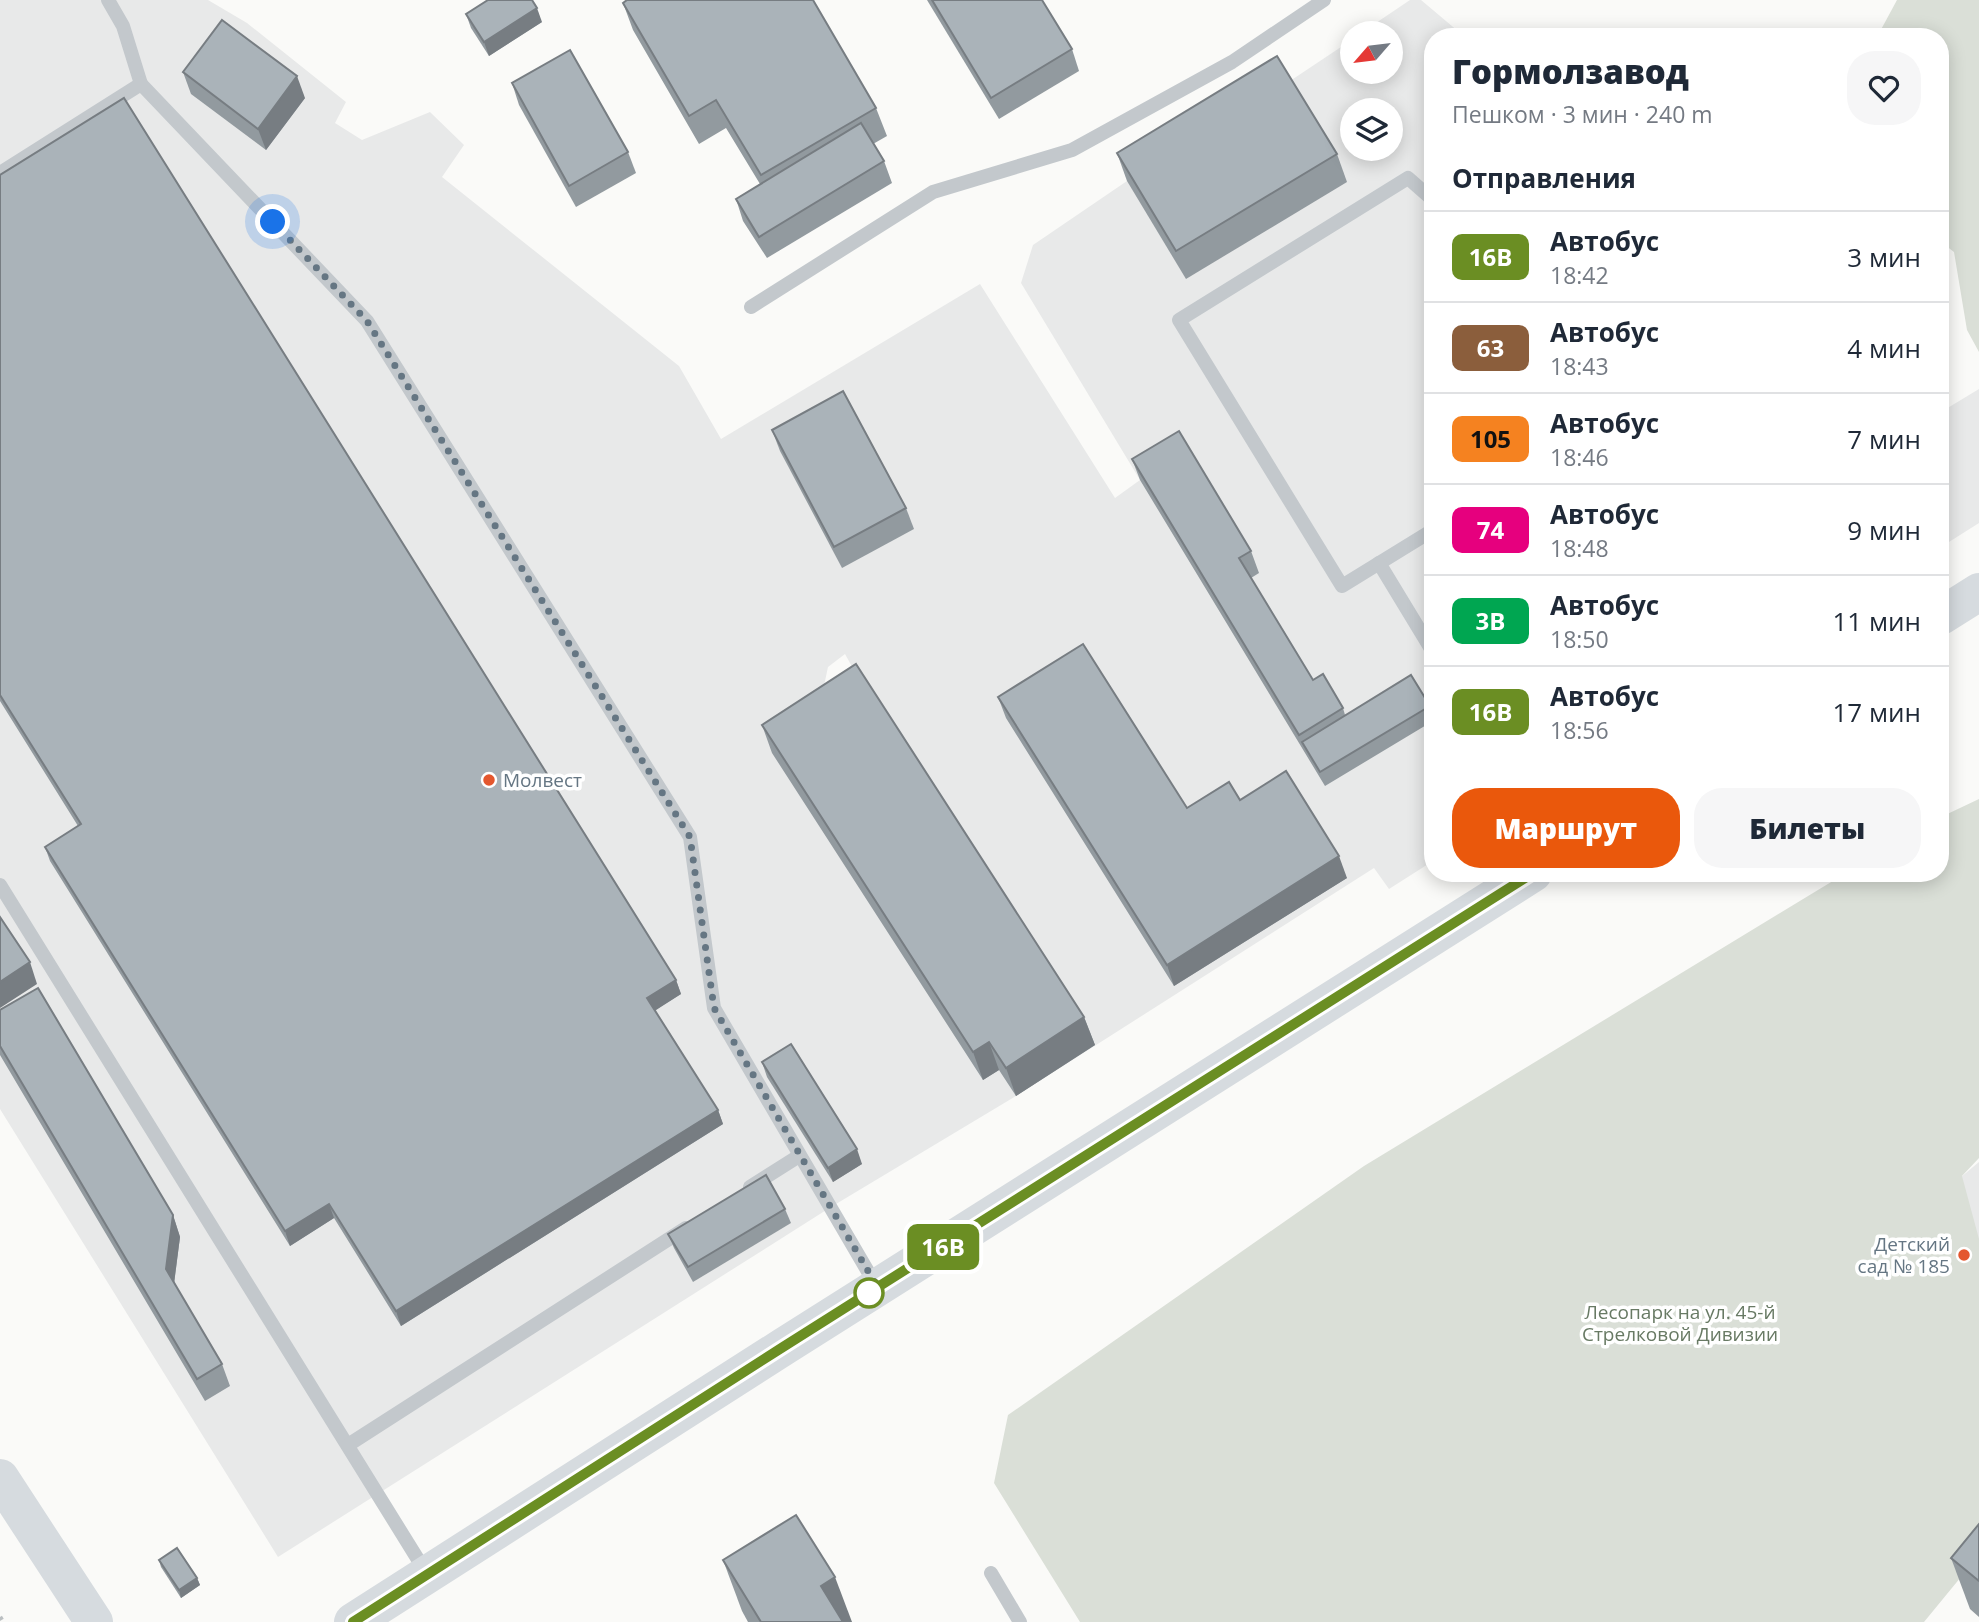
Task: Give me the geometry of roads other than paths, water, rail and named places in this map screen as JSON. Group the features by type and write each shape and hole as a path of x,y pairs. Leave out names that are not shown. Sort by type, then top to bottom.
{"street":[{"path":"1949,611 1979,592"},
{"path":"353,1622 1519,882"},
{"path":"0,1478 94,1622"}],"lane":[{"path":"108,0 123,26 141,84 367,321 690,837 714,1008 878,1288"},
{"path":"751,307 933,192 1072,150 1232,62 1324,0"},
{"path":"0,173 141,84"},
{"path":"1424,192 1408,178 1179,320 1342,586 1424,536"},
{"path":"1379,563 1424,637"},
{"path":"0,885 427,1575"},
{"path":"741,1193 799,1156"},
{"path":"348,1445 695,1222"},
{"path":"991,1573 1020,1622"}],"place":[{"name":"Молвест","path":"489,780"},
{"name":"Детский сад № 185","path":"1964,1255"}],"park label":[{"name":"Лесопарк на ул. 45-й Стрелковой Дивизии","path":"1680,1323"}]}
